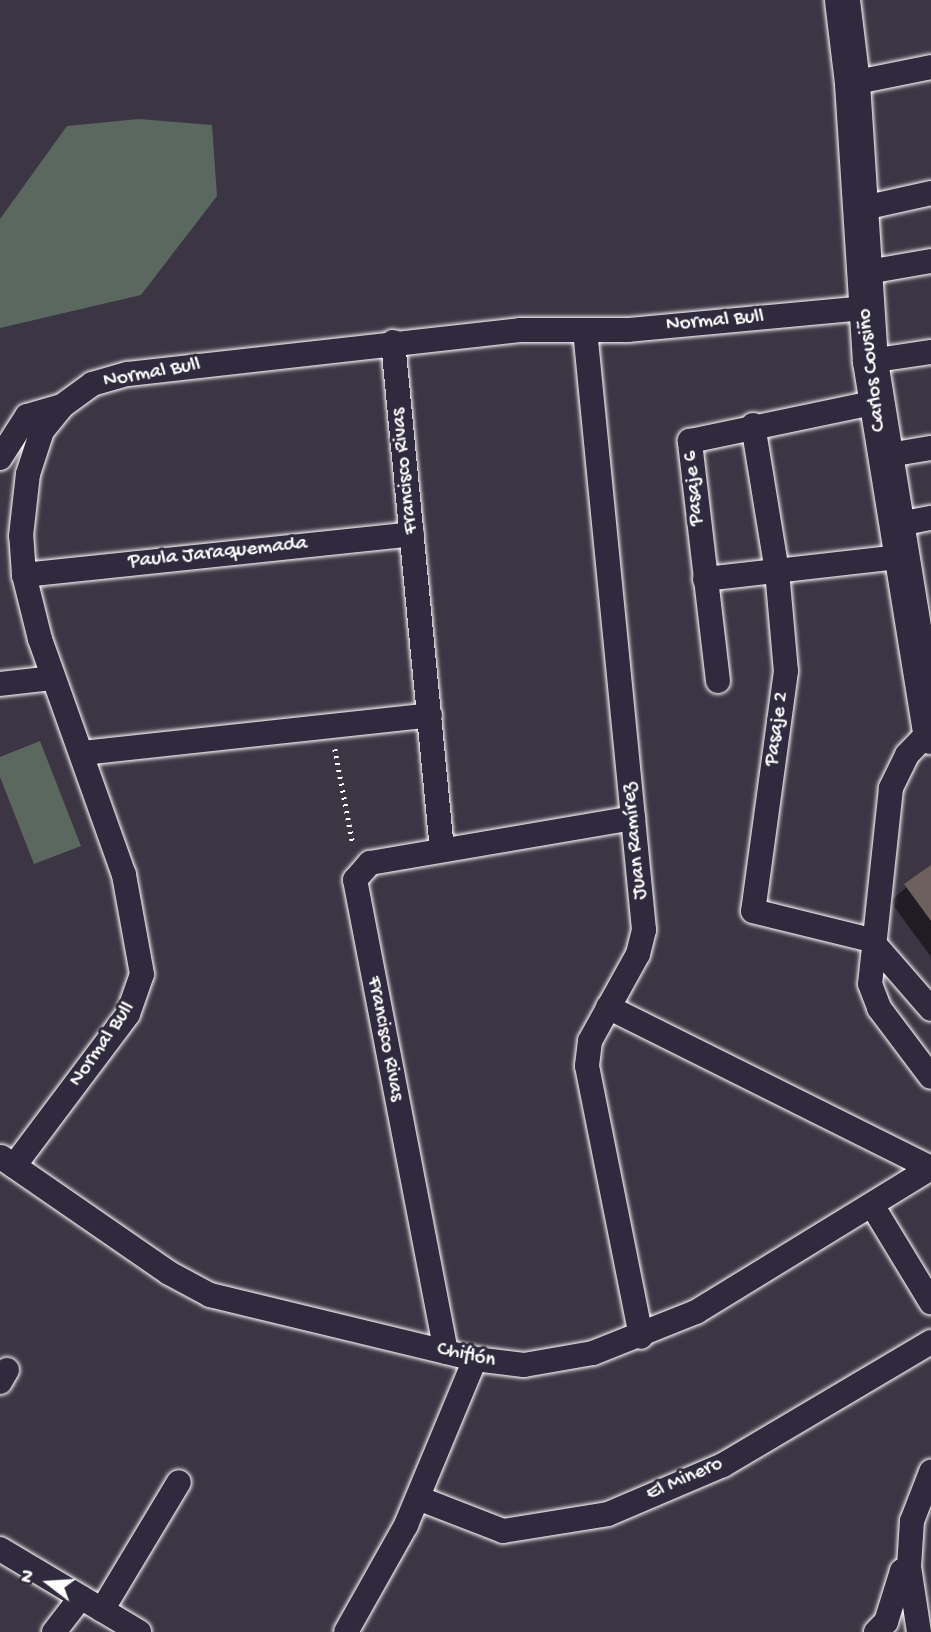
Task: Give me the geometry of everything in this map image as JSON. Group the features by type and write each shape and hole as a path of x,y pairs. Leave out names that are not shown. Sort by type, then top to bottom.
{"main road":[{"name":"Carlos Cousiño","path":"842,0 852,83 862,273 870,361 896,541 920,620 930,734"}],"street":[{"path":"852,83 931,66"},
{"path":"859,209 931,193"},
{"path":"862,273 931,261"},
{"name":"Normal Bull","path":"7,1161 128,1014 140,989 142,958 132,905 83,753 53,678 24,575 21,536 28,474 42,431 62,406 92,384 128,374 393,342 520,330 628,330 865,309"},
{"name":"Juan Ramírez","path":"585,330 644,930 638,954 590,1041 587,1066 641,1336"},
{"name":"Francisco Rivas","path":"393,342 442,850"},
{"path":"870,361 931,352"},
{"name":"Pasaje 6","path":"718,681 690,440 876,402"},
{"path":"0,458 27,416 62,406"},
{"name":"Pasaje 2","path":"753,425 777,571 786,671 753,911 871,940"},
{"path":"883,456 931,448"},
{"path":"705,579 777,571 896,541 931,517"},
{"name":"Paula Jaraquemada","path":"24,575 412,534"},
{"path":"0,684 53,678"},
{"path":"83,753 429,715"},
{"path":"930,734 907,755 891,788 871,940 870,984 874,1001 931,1077"},
{"path":"358,872 370,863 633,818"},
{"name":"Francisco Rivas","path":"358,872 355,889 446,1353"},
{"path":"871,940 931,1009"},
{"path":"608,1007 931,1168"},
{"name":"Chiflón","path":"7,1161 194,1289 446,1353 475,1359 546,1363 641,1336 696,1312 931,1168"},
{"path":"872,1205 931,1302"},
{"name":"El Minero","path":"418,1498 503,1531 608,1514 723,1465 931,1342"},
{"path":"346,1632 418,1498 475,1359"},
{"path":"919,1632 909,1567 912,1521 931,1472"},
{"path":"102,1610 179,1482"},
{"path":"0,1549 139,1632"},
{"path":"876,1632 886,1622 902,1571 909,1567"},
{"path":"54,1632 81,1597"}],"path":[{"path":"330,726 358,872"}],"shaded area":[{"path":"139,119 212,125 217,196 141,295 0,328 0,219 67,126"},
{"path":"40,741 81,846 34,864 0,777 0,757"}],"building":[{"path":"931,865 931,921 904,884"}]}
